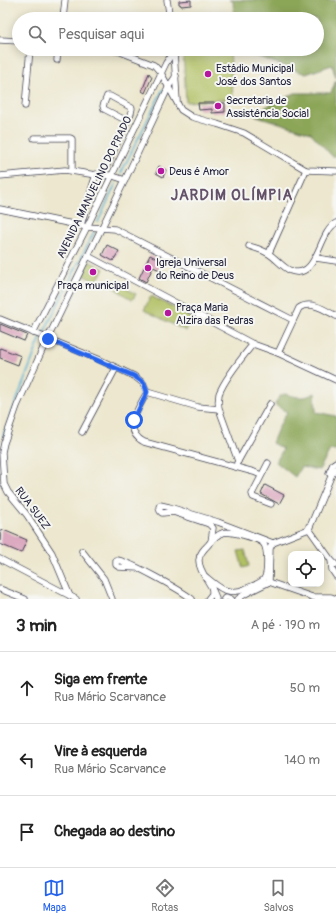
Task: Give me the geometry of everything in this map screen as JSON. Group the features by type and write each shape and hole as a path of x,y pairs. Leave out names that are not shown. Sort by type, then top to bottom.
{"street":[{"path":"64,12 65,0"},
{"path":"167,0 169,12"},
{"path":"0,40 12,41"},
{"path":"25,106 29,56"},
{"path":"57,56 57,60"},
{"path":"132,56 151,63 161,73 181,110 192,117 244,133 306,170 336,171"},
{"name":"AVENIDA MANUELINO DO PRADO","path":"33,333 84,226 170,56"},
{"path":"174,56 177,103"},
{"path":"48,339 169,86 176,76"},
{"path":"84,226 99,175 127,121 131,113 132,108 110,96 107,96 103,106 104,109 127,121"},
{"path":"34,138 72,139 72,170"},
{"path":"0,176 33,172 72,170 99,175 110,175 125,180"},
{"path":"269,253 306,170"},
{"path":"0,209 84,226 115,229 293,320"},
{"path":"249,246 269,253 286,268 297,272 308,268 316,258 322,238 336,223"},
{"path":"88,256 253,344 278,353 336,380"},
{"path":"316,258 336,261"},
{"path":"278,353 299,308 308,304 336,316"},
{"path":"0,319 116,368 134,376 144,383 147,392 134,420 133,432 138,439 261,475"},
{"name":"RUA SUEZ","path":"48,339 17,406 4,443 2,452 4,484 10,496 27,515 52,553 74,598"},
{"path":"238,461 219,410 218,401 220,393 243,356 253,344"},
{"path":"82,432 116,368"},
{"path":"147,392 198,407 219,410"},
{"path":"236,467 270,404"},
{"path":"268,462 252,496 270,504"},
{"path":"336,462 333,464 310,519 309,529 336,565"},
{"path":"269,582 270,548 273,543 309,529 332,474 336,468"},
{"path":"211,542 212,528 209,524 172,512 162,513 158,507 160,505 168,507 218,522 273,543"},
{"path":"205,576 221,589 236,592 258,584 264,580 266,574 265,546 256,540 227,531 218,535 211,542 201,554 199,560 200,566 216,599"},
{"path":"82,551 104,579 112,599"},
{"path":"0,559 74,598"},
{"path":"331,560 332,570 336,576"},
{"path":"138,568 191,598 198,599"},
{"path":"238,599 269,582 316,598 331,597 336,599"},
{"path":"0,588 25,599"},
{"path":"208,599 212,594 212,588"},
{"path":"224,599 226,597 231,599"}],"green space":[{"path":"229,0 336,0 336,78 332,65 306,74 256,56 324,56 324,12 234,12 233,1"},
{"name":"Estádio Municipal José dos Santos","path":"183,56 230,56 233,99 186,102"},
{"path":"336,80 336,156 332,156 311,133 251,114 295,93 331,93"},
{"name":"Praça municipal","path":"89,261 104,269 96,282 83,275"},
{"path":"112,280 136,294 132,300 110,285"},
{"name":"Praça Maria Alzira das Pedras","path":"151,296 192,317 186,331 144,310"},
{"path":"315,393 316,412 336,416 336,450 330,450 319,470 301,467 295,477 276,462 283,449 272,443 287,412 275,405 280,396 283,394 302,397"},
{"path":"245,550 249,566 243,568 238,551"}],"building":[{"path":"191,0 191,5 181,6 179,4 179,1"},
{"path":"149,73 152,77 145,93 142,91"},
{"name":"Secretaria de Assistência Social","path":"198,103 225,103 225,112 212,113 212,109 199,110"},
{"name":"Deus é Amor","path":"159,166 166,170 163,177 156,173"},
{"path":"107,245 119,251 113,261 102,255"},
{"name":"Igreja Universal do Reino de Deus","path":"150,255 163,262 160,270 153,267 146,282 139,278"},
{"path":"0,324 27,335 24,341 0,331"},
{"path":"0,348 21,356 18,365 0,358"},
{"path":"265,485 284,495 279,504 261,494"},
{"path":"1,529 27,540 21,553 0,544"}],"waterway":[{"path":"121,173 163,89"},
{"path":"98,222 116,183"},
{"path":"3,436 39,342 94,232"}],"place":[{"name":"Estádio Municipal José dos Santos","path":"208,74"},
{"name":"Secretaria de Assistência Social","path":"218,106"},
{"name":"Deus é Amor","path":"161,171"},
{"name":"Igreja Universal do Reino de Deus","path":"148,268"},
{"name":"Praça municipal","path":"93,272"},
{"name":"Praça Maria Alzira das Pedras","path":"168,313"}],"district":[{"name":"JARDIM OLÍMPIA","path":"232,195"}],"route":[{"path":"48,339 98,359 134,376 144,383 147,392 134,420"}]}
